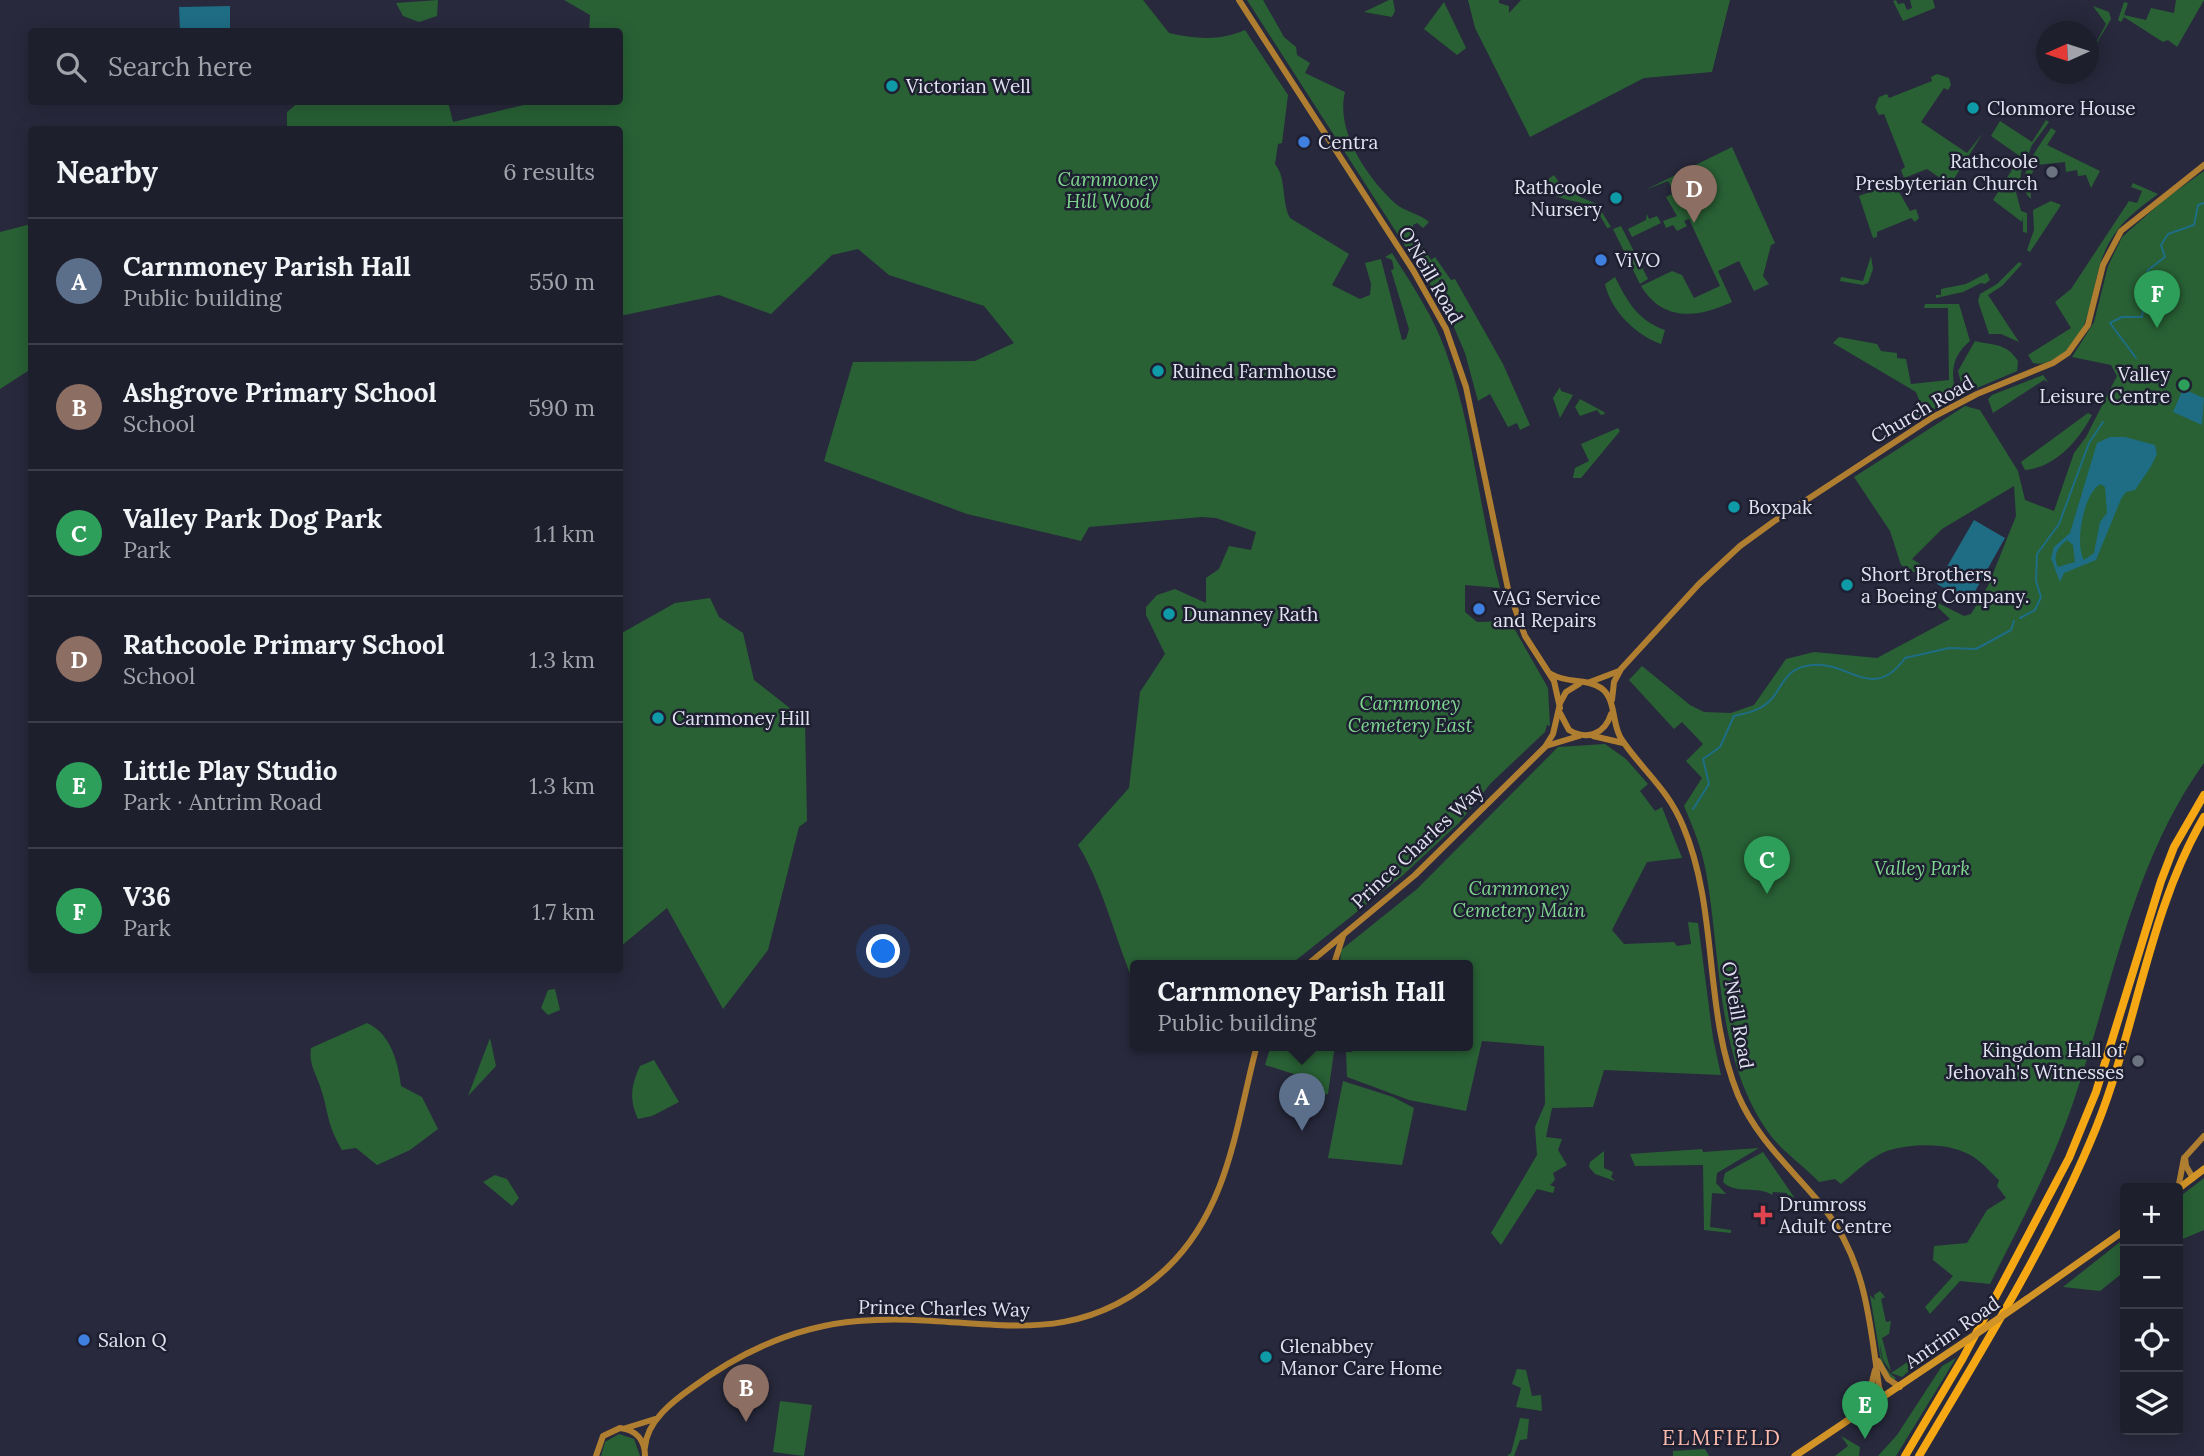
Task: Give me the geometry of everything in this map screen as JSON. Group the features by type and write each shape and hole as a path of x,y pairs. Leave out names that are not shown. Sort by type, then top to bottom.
{"highway":[{"path":"1905,1456 1963,1358 2069,1158 2096,1092 2161,881 2174,847 2204,795"},
{"path":"1919,1456 1989,1337 2081,1162 2107,1097 2168,892 2204,817"}],"main road":[{"path":"2183,1185 2204,1169"},
{"name":"Antrim Road","path":"1795,1456 1864,1412 2120,1234"}],"street":[{"name":"O'Neill Road","path":"1239,0 1413,270 1446,329 1466,387 1511,598 1525,636 1551,674 1559,708"},
{"name":"Church Road","path":"1612,707 1614,682 1621,669 1699,584 1740,546 1933,417 1977,394 2053,363 2068,353 2088,325 2104,265 2114,241 2133,219 2204,164"},
{"name":"Church Road","path":"1585,683 1621,669"},
{"path":"1551,674 1569,682 1585,683 1604,690 1612,707 1610,720 1603,729 1587,735"},
{"path":"1585,683 1566,692 1559,708 1565,725 1574,733 1613,738 1624,744"},
{"name":"O'Neill Road","path":"1612,707 1624,744 1667,795 1694,855 1723,1039 1740,1098 1758,1131 1824,1209 1846,1242 1865,1290 1876,1366 1884,1398"},
{"name":"Prince Charles Way","path":"1313,960 1439,853 1545,747 1553,734 1559,708"},
{"name":"Prince Charles Way","path":"1545,747 1569,737 1587,735"},
{"path":"1335,960 1344,934"},
{"name":"Prince Charles Way","path":"645,1447 647,1432 657,1418 685,1392 730,1361 768,1343 812,1329 888,1320 1037,1326 1093,1313 1149,1283 1182,1252 1212,1206 1226,1173 1256,1051"},
{"path":"2179,1183 2181,1163 2204,1136"},
{"path":"2185,1157 2186,1166 2193,1178"},
{"path":"1875,1356 1888,1379 1900,1387"},
{"path":"1864,1412 1876,1366"},
{"name":"Prince Charles Way","path":"620,1428 640,1425 657,1418"},
{"path":"590,1456 596,1452 607,1433 620,1428 638,1435 645,1447 645,1456"}],"green space":[{"path":"438,0 437,16 419,22 403,16 396,3"},
{"name":"Carnmoney Hill Wood","path":"564,0 1143,0 1169,33 1207,38 1245,30 1288,95 1282,143 1278,144 1275,164 1281,176 1290,218 1349,254 1332,285 1360,299 1370,295 1371,284 1365,263 1381,259 1402,340 1406,339 1409,329 1391,270 1394,269 1392,260 1385,257 1392,253 1422,301 1441,339 1463,410 1500,588 1465,585 1465,612 1477,622 1510,621 1548,688 1550,726 1547,725 1545,732 1491,783 1459,823 1402,876 1296,960 1130,960 1130,972 1096,879 1078,845 1129,788 1140,692 1165,654 1146,615 1146,607 1157,595 1175,589 1206,603 1206,578 1219,569 1229,546 1251,550 1256,532 1216,518 1202,517 1089,527 1081,541 967,514 824,461 853,362 975,361 1014,343 984,306 889,275 858,249 832,255 771,314 719,295 623,315 623,126 287,126 287,112 295,105 449,105 453,122 524,105 623,105 623,28 589,28 590,15"},
{"path":"1247,0 1263,0 1284,37 1296,47 1297,55 1310,63 1305,73 1345,92 1345,122 1356,153 1385,194 1396,204 1429,222 1423,228 1417,223 1413,225 1414,235 1422,240 1419,242 1431,260 1435,257 1451,280 1455,279 1503,364 1530,425 1520,430 1517,423 1508,427 1490,394 1478,401 1465,353 1447,311"},
{"path":"1393,0 1395,11 1392,17 1364,12"},
{"path":"1468,0 1499,0 1499,3 1509,6 1509,13 1521,0 1730,0 1712,72 1644,78 1530,137 1475,28"},
{"path":"1896,0 1898,4 1904,3 1907,10 1912,8 1910,0 1933,0 1935,8 1903,21 1893,1"},
{"path":"2176,0 2204,0 2177,47 2168,40 2163,42 2124,17 2121,22 2118,20 2124,2 2128,3 2124,15 2146,20 2151,8 2174,13"},
{"path":"1444,2 1466,48 1457,55 1424,29"},
{"path":"2093,6 2109,12 2111,19 2099,39 2106,24"},
{"path":"1937,74 1949,78 1951,85 1948,90 1944,88 1921,122 1967,153 1983,133 1950,185 1927,169 1904,178 1901,170 1905,167 1884,114 1879,115 1875,107 1879,97 1887,94 1889,98 1932,81 1931,77"},
{"path":"2046,120 2049,122 2032,145 2021,172 2020,185 2014,185 2021,211 2027,213 2027,233 2023,232 2023,217 2022,222 1993,200 2015,165 2017,171 2027,149 2021,157 1991,136 2000,121 2032,142"},
{"path":"2051,128 2056,131 2047,145 2100,171 2091,188 2086,175 2078,176 2077,170 2066,172 2065,162 2036,165 2030,178 2031,199 2025,191 2025,173"},
{"path":"1732,147 1775,243 1771,245 1763,276 1769,284 1754,291 1739,261 1718,271 1732,302 1694,313 1670,311 1650,298 1641,286 1672,271 1682,275 1694,298 1720,286 1689,219 1684,221 1687,226 1677,231 1673,225 1666,228 1663,221 1677,216 1666,197 1674,193 1668,181 1645,190"},
{"name":"Valley Park","path":"2204,171 2204,763 2159,841 2142,883 2074,1100 2024,1216 1990,1284 1960,1281 1930,1314 1925,1307 1953,1276 1933,1260 1934,1246 1967,1243 1987,1210 2006,1198 1997,1186 1999,1180 1978,1160 1966,1153 1934,1145 1922,1145 1883,1152 1841,1184 1835,1179 1819,1182 1783,1149 1764,1126 1748,1097 1729,1035 1706,872 1700,847 1684,806 1702,778 1686,761 1703,744 1682,722 1674,729 1629,680 1642,666 1690,705 1704,712 1731,713 1754,705 1786,659 1814,652 1877,658 1950,619 1928,598 1964,616 1971,614 1988,586 2016,516 2014,486 1942,529 1912,559 1928,569 1927,573 1921,576 1901,565 1890,531 1854,477 1965,406 1980,410 2018,471 2025,500 2054,511 2074,453 2086,437 2117,376 2111,365 2072,357 2094,322 2108,266 2122,237 2165,199"},
{"path":"1554,175 1562,187 1570,188 1573,193 1577,191 1580,197 1597,204 1611,227 1607,228 1590,206 1551,194 1544,182"},
{"path":"1894,183 1910,211 1916,209 1919,218 1915,222 1911,218 1877,232 1877,237 1873,238 1859,196"},
{"path":"2133,183 2158,194 2123,223 2105,250 2079,335 2069,348 2054,359 2039,364 2033,363 2028,355 2071,328 2055,302 2071,289 2129,201 2137,203 2142,191 2131,187"},
{"path":"2051,201 2061,205 2030,252 2027,250 2034,230 2033,210"},
{"path":"1647,214 1649,219 1657,216 1661,223 1632,237 1628,229 1646,220"},
{"path":"28,225 28,371 0,389 0,232"},
{"path":"1621,226 1648,279 1640,284 1613,229"},
{"path":"1871,256 1873,269 1868,283 1863,285 1840,281 1841,277 1863,281"},
{"path":"2019,262 2022,264 2002,286 1988,295 2019,342 2001,334 1989,334 1978,301 1980,294 1997,284"},
{"path":"1987,273 1990,280 1985,284 1936,298 1936,295 1941,295 1941,289 1966,284"},
{"path":"1615,277 1640,316 1665,330 1661,344 1634,328 1613,304 1605,284"},
{"path":"1925,304 1959,304 1970,341 1959,353 1954,365 1956,395 1915,422 1912,420 1921,405 1916,392 1833,343 1839,337 1877,344 1881,351 1897,353 1897,358 1906,359 1911,384 1949,380 1948,308 1924,308"},
{"path":"1975,341 2009,351 2018,361 2017,371 1970,391 1963,391 1958,371"},
{"path":"2043,375 2048,382 2044,380 1993,413 1988,399 1992,395"},
{"path":"1560,387 1561,391 1573,395 1560,418 1553,398"},
{"path":"1580,399 1605,414 1601,415 1597,410 1580,416 1575,407"},
{"path":"2088,413 2092,415 2086,425 2065,451 2047,464 2025,470 2021,462"},
{"path":"1618,428 1620,431 1581,478 1573,478 1575,468 1589,461 1581,444"},
{"path":"710,598 719,617 743,633 754,680 805,720 807,821 799,827 768,950 723,1009 667,908 623,945 623,632 675,603"},
{"name":"Carnmoney Cemetery Main","path":"1605,744 1626,759 1648,784 1640,791 1655,811 1662,807 1682,858 1647,862 1612,930 1624,944 1674,942 1677,946 1691,944 1688,922 1698,923 1713,1038 1721,1075 1604,1070 1593,1107 1552,1108 1546,1137 1562,1139 1558,1150 1567,1165 1553,1173 1555,1180 1550,1185 1555,1187 1553,1193 1537,1189 1501,1245 1491,1233 1537,1155 1535,1127 1545,1104 1544,1046 1482,1041 1466,1111 1409,1100 1347,1077 1346,1052 1473,1051 1473,960 1340,960 1341,950 1417,889 1558,747"},
{"path":"555,989 560,1010 548,1015 541,1008 548,990"},
{"path":"367,1023 388,1041 398,1068 401,1086 422,1097 438,1129 410,1150 377,1165 356,1148 342,1150 330,1125 311,1059 311,1048"},
{"path":"490,1038 496,1066 468,1096"},
{"path":"1269,1051 1334,1051 1328,1094 1320,1096 1310,1079 1265,1065"},
{"path":"654,1060 679,1102 652,1116 638,1119 632,1099 635,1080 640,1066"},
{"path":"1343,1081 1393,1097 1414,1108 1402,1165 1328,1158"},
{"path":"1759,1148 1717,1173 1716,1183 1726,1194 1712,1193 1710,1227 1731,1230 1731,1233 1704,1230 1703,1165 1635,1166 1630,1154 1702,1149 1703,1152"},
{"path":"1604,1151 1604,1168 1613,1172 1611,1177 1615,1181 1595,1174 1589,1167 1590,1162"},
{"path":"1763,1152 1794,1197 1787,1200 1787,1193 1773,1192 1772,1195 1734,1188 1723,1182 1725,1173"},
{"path":"495,1175 507,1179 519,1198 512,1206 483,1182"},
{"path":"2204,1178 2204,1230 2183,1239 2183,1194"},
{"path":"2120,1242 2120,1275 2100,1291 2063,1287"},
{"path":"1880,1291 1885,1297 1881,1299 1886,1322 1891,1321 1889,1334 1882,1338 1891,1372 1883,1360 1886,1368 1896,1378 1893,1381 1881,1362 1870,1295 1875,1300 1874,1295"},
{"path":"1956,1358 1896,1456 1878,1456 1897,1435 1942,1366"},
{"path":"1912,1359 1919,1366 1915,1369 1913,1367 1902,1377 1891,1373"},
{"path":"1517,1369 1526,1370 1532,1396 1541,1395 1542,1411 1516,1407 1521,1388 1512,1384"},
{"path":"780,1401 812,1405 804,1456 773,1452"},
{"path":"1520,1418 1529,1419 1527,1439 1520,1440 1514,1456 1507,1456 1511,1453"},
{"path":"619,1434 634,1439 640,1456 601,1456 605,1442"},
{"path":"1841,1436 1860,1447 1859,1456 1835,1456 1848,1446"},
{"path":"1705,1449 1709,1456 1673,1456 1673,1451"}],"water":[{"path":"230,6 230,28 180,28 179,7"},
{"path":"2183,389 2204,398 2202,425 2173,412"},
{"path":"2110,437 2125,437 2155,445 2157,454 2135,490 2126,492 2121,499 2096,560 2064,573 2060,582 2051,558 2054,547 2070,533 2097,443","holes":["2101,484 2105,487 2107,513 2100,522 2094,553 2084,560 2080,542 2082,519 2090,497","2067,540 2073,545 2075,562 2058,567 2057,552"]},
{"path":"1974,520 2005,538 1969,602 1937,584"}],"waterway":[{"path":"2136,358 2110,323 2122,317 2142,317 2148,270 2165,257 2161,245 2168,234 2194,225 2198,205 2204,203"},
{"path":"2020,618 2035,610 2041,597 2036,581 2037,554 2059,524 2089,443 2103,422"},
{"path":"1693,809 1709,784 1703,759 1720,747 1734,716 1754,711 1768,703 1793,671 1801,667 1825,665 1860,677 1882,678 1905,658 1949,648 1976,649 2011,630 2014,621"}],"place":[{"name":"Victorian Well","path":"892,86"},
{"name":"Clonmore House","path":"1973,108"},
{"name":"Centra","path":"1304,142"},
{"name":"Rathcoole Presbyterian Church","path":"2052,172"},
{"name":"Rathcoole Nursery","path":"1616,198"},
{"name":"Rathcoole Primary School","path":"1694,223"},
{"name":"ViVO","path":"1601,260"},
{"name":"V36","path":"2157,328"},
{"name":"Ruined Farmhouse","path":"1158,371"},
{"name":"Valley Leisure Centre","path":"2184,385"},
{"name":"Boxpak","path":"1734,507"},
{"name":"Short Brothers, a Boeing Company.","path":"1847,585"},
{"name":"VAG Service and Repairs","path":"1479,609"},
{"name":"Dunanney Rath","path":"1169,614"},
{"name":"Carnmoney Hill","path":"658,718"},
{"name":"Valley Park Dog Park","path":"1767,894"},
{"name":"Kingdom Hall of Jehovah's Witnesses","path":"2138,1061"},
{"name":"Carnmoney Parish Hall","path":"1302,1131"},
{"name":"Drumross Adult Centre","path":"1763,1215"},
{"name":"Salon Q","path":"84,1340"},
{"name":"Glenabbey Manor Care Home","path":"1266,1357"},
{"name":"Ashgrove Primary School","path":"746,1422"},
{"name":"Little Play Studio","path":"1865,1439"}],"district":[{"name":"ELMFIELD","path":"1722,1437"}],"park label":[{"name":"Carnmoney Cemetery East","path":"1410,714"}]}
